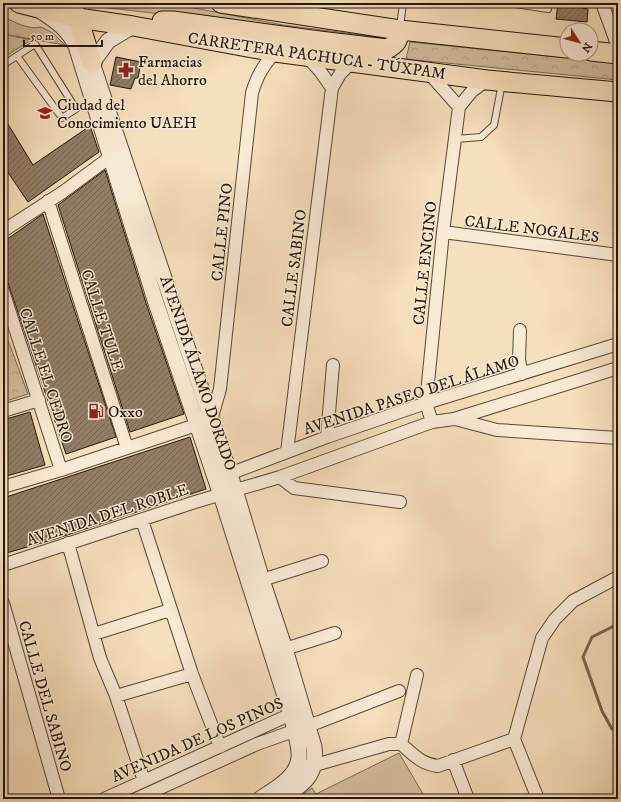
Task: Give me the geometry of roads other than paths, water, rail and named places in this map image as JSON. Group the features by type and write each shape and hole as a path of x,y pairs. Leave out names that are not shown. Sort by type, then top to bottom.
{"main road":[{"path":"66,3 72,8 78,18 92,63"},
{"path":"220,3 266,6 400,30 559,47"},
{"name":"CARRETERA PACHUCA - TÚXPAM","path":"22,8 133,26 275,52 351,63 429,73 618,92"},
{"path":"133,26 153,21 173,21 387,49 394,46 398,40 400,30"},
{"path":"599,52 618,54"}],"street":[{"path":"602,3 618,47"},
{"name":"AVENIDA ÁLAMO DORADO","path":"22,8 62,26 70,35 78,53 115,154 162,298 205,422 222,476 221,494 302,728 314,747 315,765"},
{"path":"92,63 108,41 133,26"},
{"name":"CALLE PINO","path":"205,422 220,389 252,94 256,78 264,65 275,52"},
{"path":"306,56 320,71 332,88"},
{"name":"AVENIDA ÁLAMO DORADO","path":"92,63 115,154"},
{"name":"CALLE SABINO","path":"287,452 332,88 340,74 351,63"},
{"path":"429,73 459,107 472,91 495,80"},
{"name":"CALLE ENCINO","path":"432,422 426,403 443,232 459,107"},
{"path":"3,231 115,154"},
{"name":"CALLE TULE","path":"48,201 127,448"},
{"name":"CALLE NOGALES","path":"443,232 618,255"},
{"name":"CALLE EL CEDRO","path":"3,291 6,317 39,400 61,470"},
{"path":"520,330 519,360 522,374"},
{"name":"AVENIDA PASEO DEL ÁLAMO","path":"222,476 327,437 426,403 618,344"},
{"path":"327,437 333,365"},
{"name":"AVENIDA PASEO DEL ÁLAMO","path":"221,494 280,476 432,422 454,419 618,368"},
{"path":"3,411 39,400"},
{"path":"454,419 497,430 618,438"},
{"path":"3,487 61,470 205,422"},
{"name":"AVENIDA ÁLAMO DORADO","path":"222,476 236,490 262,580 286,649 297,712"},
{"path":"280,476 294,488 400,502"},
{"name":"AVENIDA DEL ROBLE","path":"3,565 221,494"},
{"path":"142,520 181,643 220,747"},
{"path":"68,543 100,658 116,696 144,781"},
{"path":"262,580 322,561"},
{"path":"538,799 514,739 542,638 555,619 573,601 618,577"},
{"name":"CALLE DEL SABINO","path":"3,603 59,799"},
{"path":"94,634 170,610"},
{"path":"286,649 335,633"},
{"path":"116,696 192,674"},
{"path":"402,744 417,675"},
{"name":"AVENIDA DE LOS PINOS","path":"136,799 258,744 398,691"},
{"name":"AVENIDA DE LOS PINOS","path":"104,799 297,712"},
{"name":"AVENIDA ÁLAMO DORADO","path":"297,767 302,728"},
{"path":"260,799 283,784 297,767 315,765 389,744 402,744 420,761 428,765 438,766 514,739"},
{"path":"453,760 468,799"},
{"path":"183,764 184,777"},
{"path":"282,799 305,781 311,774 315,765"}],"lane":[{"path":"400,30 404,3"},
{"path":"508,3 548,9 549,3"},
{"path":"3,65 35,44 76,109 62,118 17,56"},
{"path":"455,139 481,137 494,125 495,80"}],"waterway":[{"path":"618,624 592,637 583,657 602,711 612,729 618,731"}],"place":[{"name":"Farmacias del Ahorro","path":"126,70"},
{"name":"Ciudad del Conocimiento UAEH","path":"45,113"},
{"name":"Oxxo","path":"96,411"}]}
